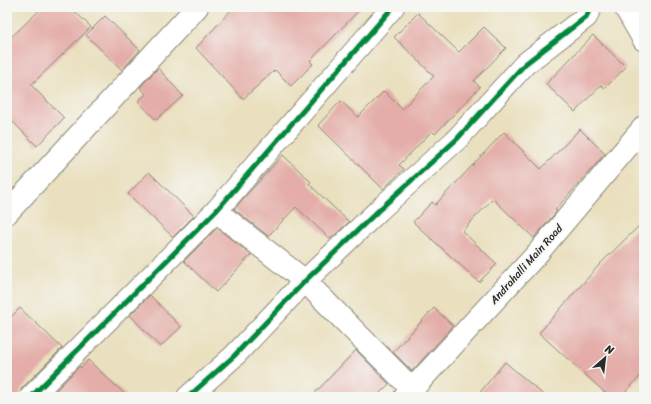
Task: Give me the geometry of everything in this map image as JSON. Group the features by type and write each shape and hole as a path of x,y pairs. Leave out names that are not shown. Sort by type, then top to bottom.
{"street":[{"path":"7,213 197,7"},
{"path":"31,397 216,211 393,7"},
{"path":"188,397 234,356 305,281 379,210 457,139 525,64 586,17 591,7"},
{"path":"625,7 644,40"},
{"name":"Andrahalli Main Road","path":"408,393 536,255 644,127"},
{"path":"216,211 305,281 408,393"}],"building":[{"path":"43,7 70,7 91,27 31,85 64,118 37,146 8,117 7,41"},
{"path":"234,7 362,7 310,61 313,64 291,86 275,70 243,99 196,48"},
{"path":"418,13 459,52 484,27 506,48 474,81 480,87 435,134 432,131 399,165 404,169 383,189 318,125 341,101 358,117 384,91 402,109 434,76 394,37"},
{"path":"105,16 140,50 122,70 86,35"},
{"path":"593,35 626,67 605,88 601,85 575,112 546,84"},
{"path":"158,68 183,96 156,120 138,101 146,94 140,87"},
{"path":"580,129 605,154 555,210 557,211 534,238 493,199 462,231 497,264 479,282 413,222 432,202 435,205 504,132 541,169"},
{"path":"283,155 311,182 309,184 349,222 330,239 296,207 268,236 234,209"},
{"path":"149,172 194,216 173,237 128,194"},
{"path":"644,221 644,372 621,397 610,397 539,333 600,264"},
{"path":"217,228 251,255 216,292 184,261"},
{"path":"150,295 181,327 160,347 130,315"},
{"path":"20,308 62,348 22,388 19,397 7,397 7,321"},
{"path":"434,308 453,326 412,371 393,352"},
{"path":"356,350 389,384 376,397 311,397"},
{"path":"88,360 128,397 49,397"},
{"path":"505,362 546,397 476,397"}],"cycle path":[{"path":"31,397 216,211 393,7"},
{"path":"188,397 234,356 305,281 379,210 457,139 525,64 586,17 591,7"}]}
